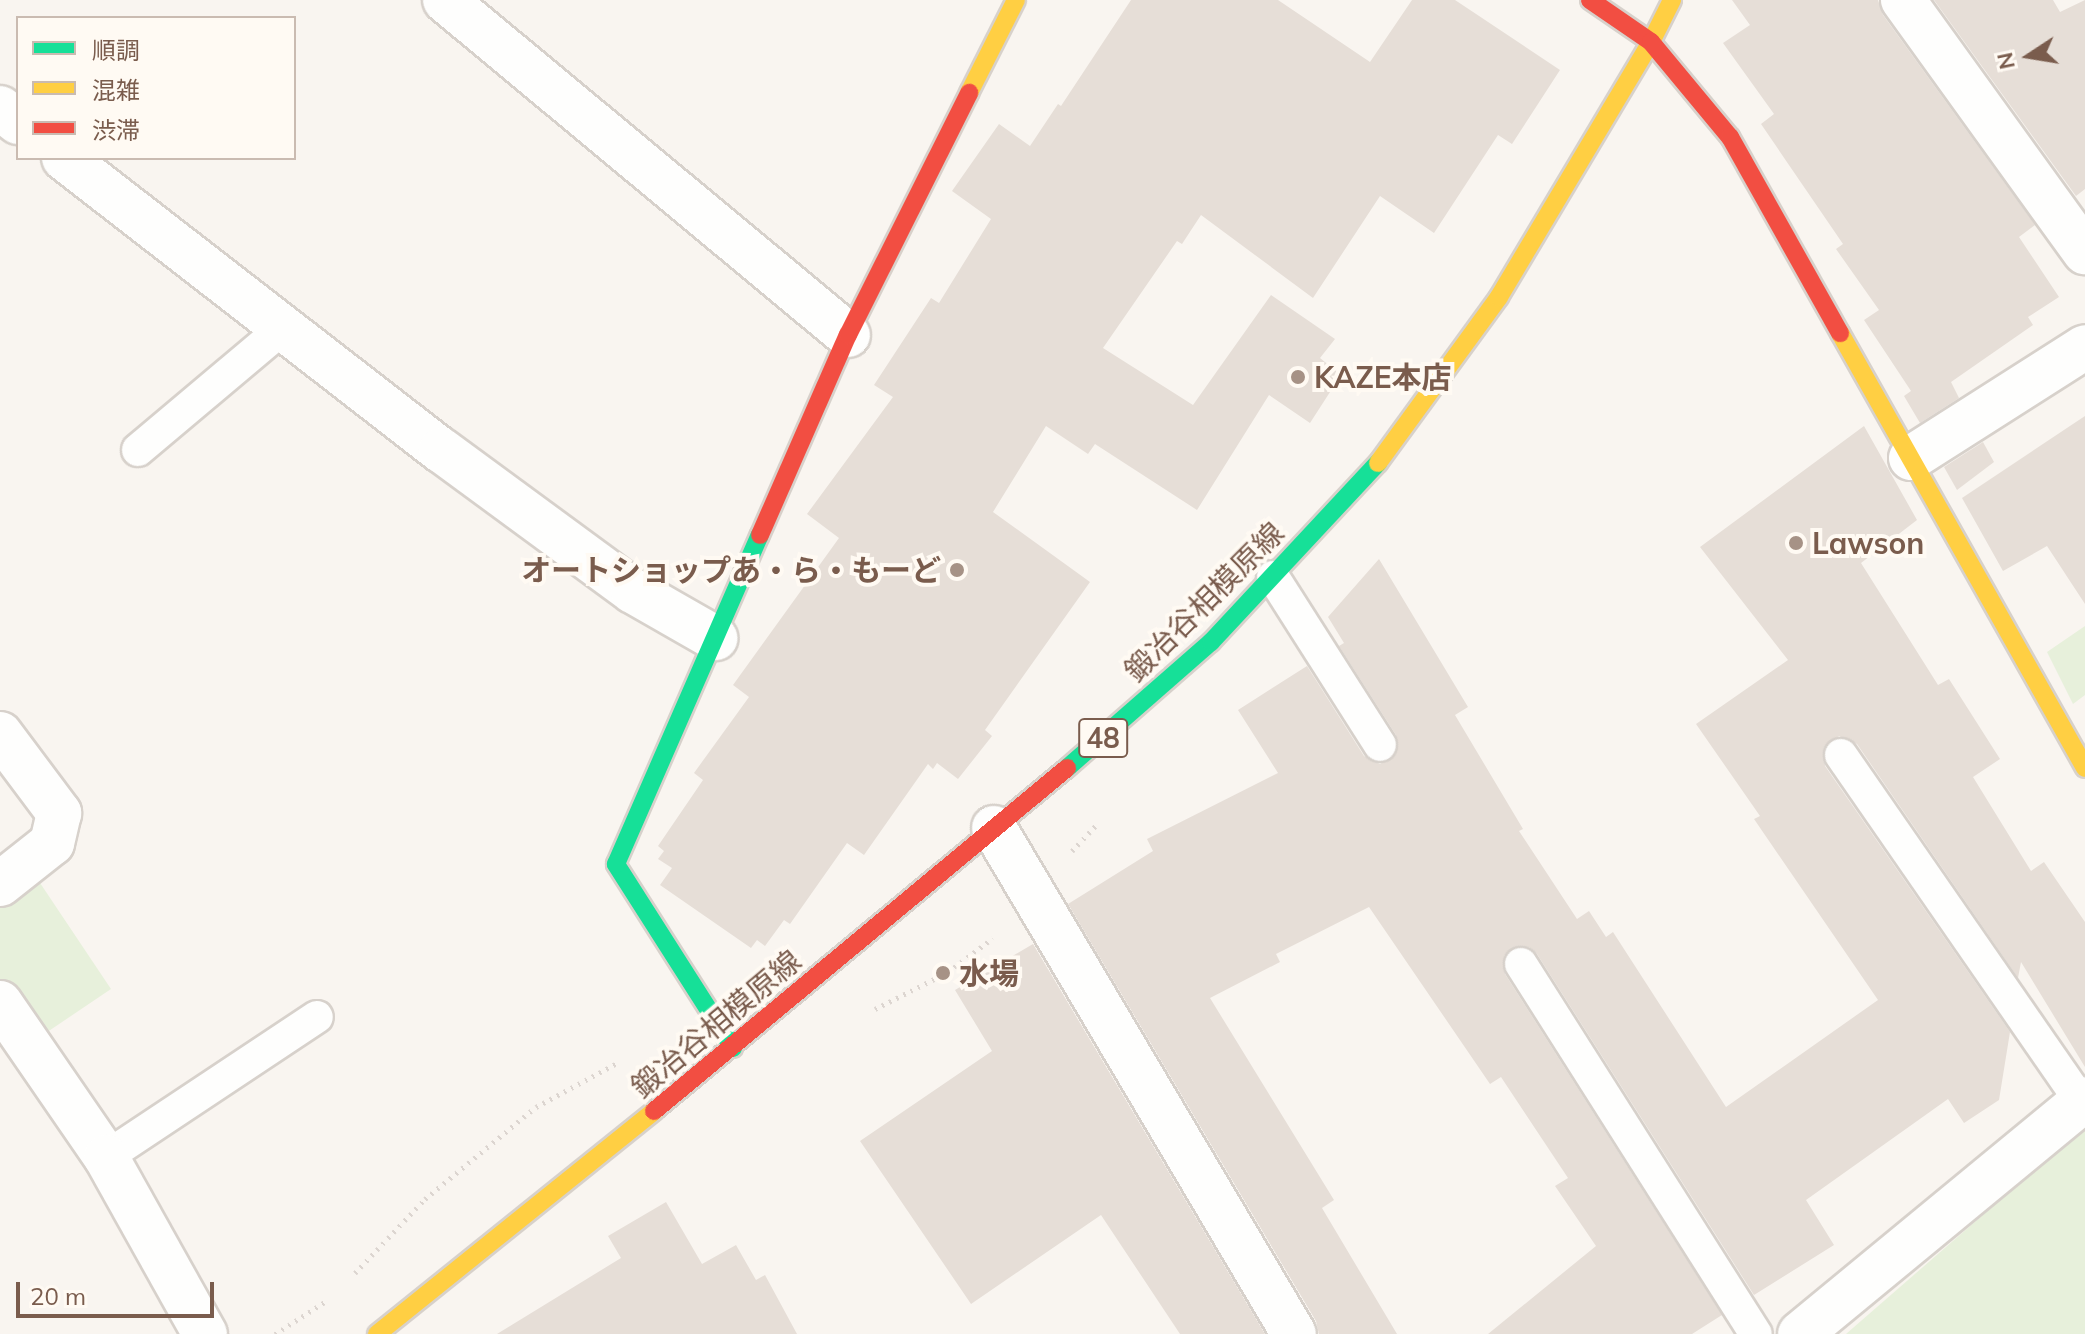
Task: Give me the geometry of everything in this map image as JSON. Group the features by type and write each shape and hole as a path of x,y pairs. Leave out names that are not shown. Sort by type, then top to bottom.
{"street":[{"path":"445,0 848,335"},
{"path":"733,1048 616,864 848,335 1016,0"},
{"path":"1590,0 1651,42 1730,137 2085,768"},
{"name":"鍛冶谷相模原線","path":"377,1334 733,1048 1211,642 1377,464 1499,297 1651,42 1672,0"},
{"path":"1903,0 2085,252"},
{"path":"0,108 16,120"},
{"path":"67,160 283,328 633,591 715,638"},
{"path":"1911,458 2085,347"},
{"path":"0,734 59,813 52,843 0,884"},
{"path":"994,828 1294,1334"},
{"path":"0,1003 106,1157 205,1334"},
{"path":"1800,1334 2083,1101"}],"lane":[{"path":"138,450 283,328"},
{"path":"1273,577 1380,745"},
{"path":"1841,755 2083,1101"},
{"path":"1521,964 1756,1334"},
{"path":"106,1157 317,1017"}],"path":[{"path":"354,1275 425,1199 536,1107 628,1057"},
{"path":"275,1334 334,1296"}],"green space":[{"path":"2085,626 2085,695 2073,704 2047,652"},
{"path":"28,865 111,989 28,1045 0,1003 0,884"},
{"path":"2085,1126 2085,1334 1846,1334"}],"building":[{"path":"1131,0 1278,0 1370,62 1412,0 1455,0 1560,70 1512,144 1498,135 1434,233 1380,196 1313,298 1201,215 1182,244 1177,241 1103,348 1193,405 1271,295 1335,339 1320,358 1341,375 1310,423 1269,395 1197,510 1095,444 1088,454 1046,426 993,512 1090,582 985,730 992,736 958,779 937,763 933,769 928,764 864,855 847,843 790,924 784,920 765,946 757,940 751,948 660,885 672,868 658,859 664,851 658,846 703,780 694,773 749,697 733,685 839,538 807,514 893,397 874,385 931,298 939,303 991,219 952,191 999,124 1030,146 1058,104 1061,106"},
{"path":"1732,0 1878,0 1883,15 2035,225 2019,237 2059,297 2028,317 2033,325 1951,382 1959,398 1920,423 1904,396 1911,391 1864,320 1879,310 1836,249 1843,244 1761,124 1774,114 1723,43 1750,25"},
{"path":"1934,0 2053,0 2060,12 2085,0 2085,189 2076,196"},
{"path":"2085,416 2085,604 2047,546 2003,571 1962,498"},
{"path":"1864,426 1917,520 1861,563 1938,685 1949,679 2000,759 1973,777 2031,871 2044,862 2085,922 2085,1067 2021,962 2018,978 1857,744 1839,736 1824,748 1825,766 2010,1032 1999,1100 1964,1123 1948,1099 1806,1200 1834,1245 1754,1295 1537,954 1529,947 1512,948 1504,956 1505,974 1722,1315 1692,1334 1488,1334 1596,1246 1555,1186 1568,1178 1501,1077 1490,1084 1369,907 1276,954 1280,962 1210,998 1334,1200 1322,1208 1397,1334 1319,1334 1316,1321 1068,904 1153,851 1147,839 1278,773 1238,710 1307,666 1364,756 1380,764 1396,754 1396,735 1339,646 1344,643 1328,617 1379,559 1468,707 1455,715 1523,829 1519,831 1577,919 1589,911 1606,937 1613,932 1726,1107 1878,1000 1754,819 1760,816 1696,724 1788,660 1700,547"},
{"path":"1983,442 1994,462 1957,490 1944,467"},
{"path":"1033,944 1265,1334 1180,1334 1101,1215 971,1304 860,1141 992,1051 955,990"},
{"path":"666,1202 702,1264 736,1245 756,1280 765,1275 797,1334 497,1334 621,1258 608,1236"}],"traffic: fast":[{"path":"1067,768 1211,642 1378,463"},
{"path":"733,1048 616,864 760,535"}],"traffic: slow":[{"path":"969,93 1016,0"},
{"path":"1378,463 1499,297 1651,42 1672,0"},
{"path":"1840,333 2085,768"},
{"path":"377,1334 654,1111"}],"traffic: jam":[{"path":"1590,0 1651,42 1730,137 1840,333"},
{"path":"760,535 848,335 969,93"},
{"path":"654,1111 1067,768"}],"place":[{"name":"KAZE本店","path":"1298,377"},
{"name":"Lawson","path":"1796,543"},
{"name":"オートショップあ・ら・もーど","path":"957,570"},
{"name":"水場","path":"943,973"}]}
